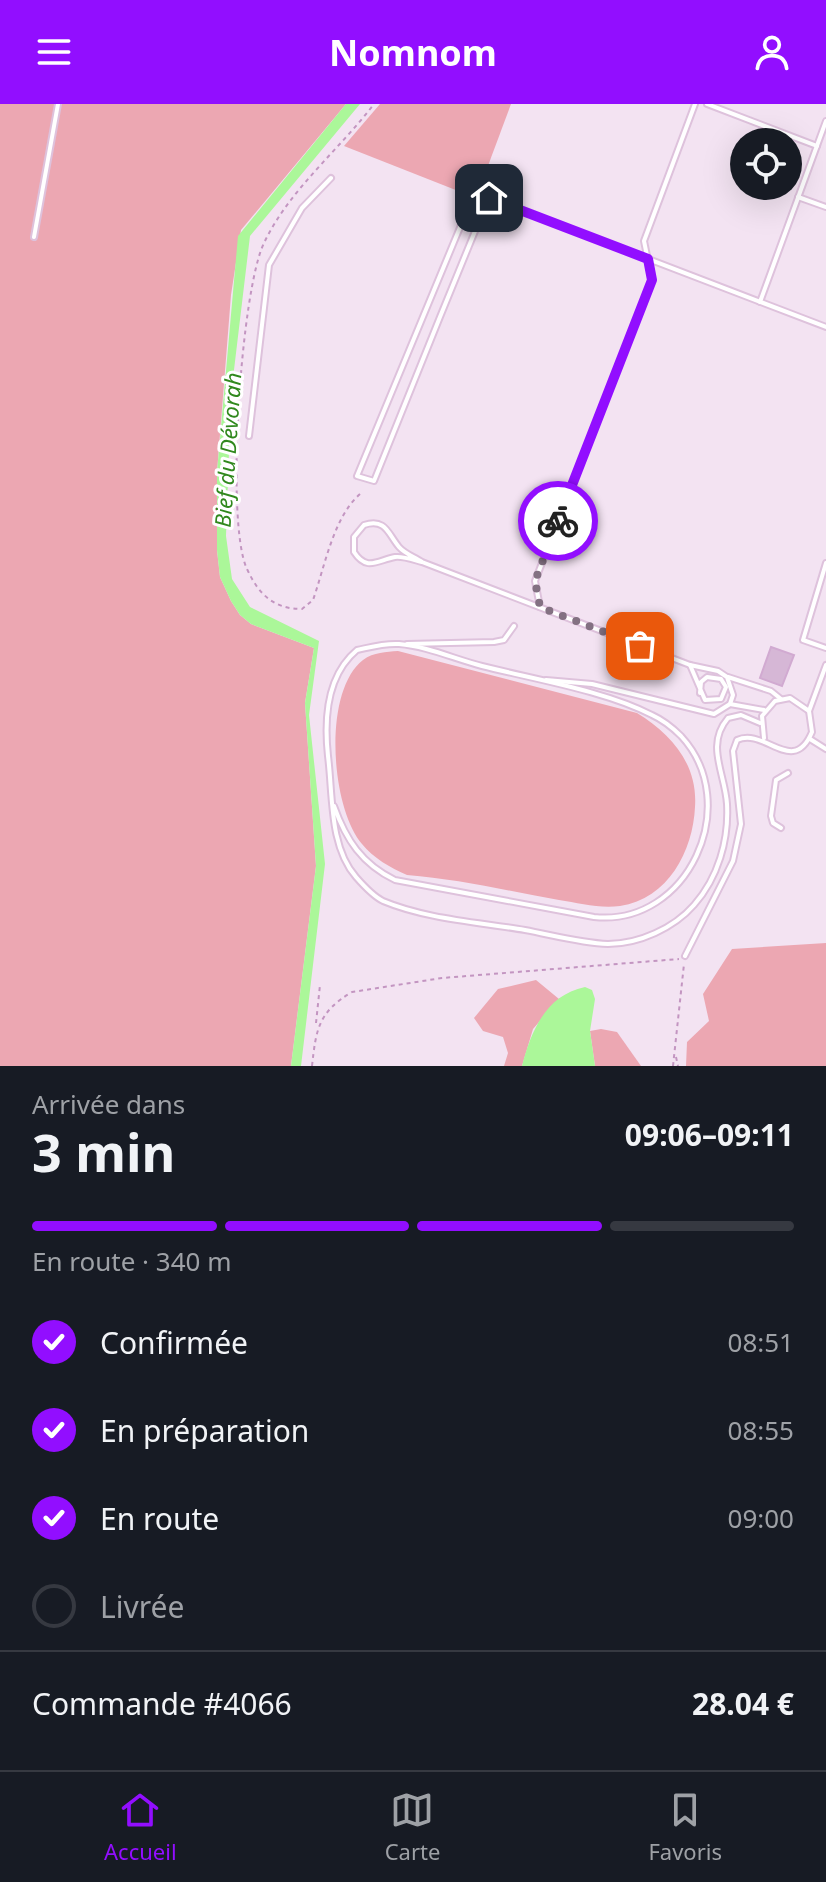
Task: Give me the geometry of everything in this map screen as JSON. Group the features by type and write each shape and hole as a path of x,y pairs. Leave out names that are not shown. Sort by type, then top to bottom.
{"lane":[{"path":"34,237 58,104"},
{"path":"540,607 535,581 652,280 644,241 695,104"},
{"path":"707,104 817,146"},
{"path":"802,186 826,121"},
{"path":"249,436 269,265 302,208 331,178"},
{"path":"480,219 461,225 357,476 374,481 489,198 826,327"},
{"path":"802,198 826,207"},
{"path":"760,302 797,200"},
{"path":"422,562 394,557 376,565 366,563 354,552 354,537 364,525 379,523 388,528 403,551 422,562 690,665 718,671 727,677 771,691 781,699 797,701 809,711 813,725 810,739 795,750 786,752 777,750 764,738 760,723 765,710 781,699"},
{"path":"826,563 805,623 803,640 826,648"},
{"path":"514,626 504,640 494,642 401,644 357,650 334,677 327,746 343,860 379,899 407,910 609,944 637,940 672,924 694,905 716,872 725,841 727,803 716,740 728,718 741,715 760,723"},
{"path":"334,806 343,832 360,855 377,872 395,880 609,918 626,918 654,905 670,894 692,866 703,835 707,801 704,780 691,748 666,723 652,714 401,644"},
{"path":"690,665 700,693 705,700 716,702 725,694 724,682 717,676 707,677 701,682 700,693"},
{"path":"809,711 826,665"},
{"path":"727,677 732,685 730,704"},
{"path":"534,679 592,684 703,713 714,714 730,704 765,710"},
{"path":"685,956 733,861 741,824 733,751 737,740 745,736 764,738"},
{"path":"810,739 826,749"},
{"path":"781,828 773,823 771,816 776,780 788,773"}],"path":[{"path":"360,494 349,503 342,518 313,600 302,609 272,604 258,589 246,568 236,518 236,466 254,270 279,216 374,104"},
{"path":"316,1026 341,998 352,992 442,978 674,961 685,956 673,1066"},
{"path":"312,1066 320,985"},
{"path":"676,1056 678,1066"}],"shaded area":[{"path":"0,104 346,104 241,230 231,295 217,472 217,550 220,577 231,601 251,624 314,648 305,703 316,866 291,1066 0,1066"},
{"path":"380,104 511,104 476,198 344,146"},
{"path":"398,651 637,713 661,730 687,764 695,791 689,840 675,870 652,894 637,902 612,907 407,875 371,854 351,827 343,805 338,778 336,723 341,697 350,676 363,660 376,654"},
{"path":"826,943 826,1066 686,1066 687,1042 709,1021 703,994 732,949"},
{"path":"536,980 559,999 533,1029 522,1066 504,1066 508,1053 503,1037 483,1031 474,1018 498,989"},
{"path":"601,1029 617,1032 641,1066 595,1066 590,1031"}],"water":[{"name":"Bief du Dévorah","path":"346,104 360,104 250,236 231,395 226,536 232,579 250,607 319,641 309,715 325,864 301,1066 291,1066 316,866 305,703 314,648 251,624 231,601 220,577 217,550 217,472 238,236"},
{"path":"585,987 592,990 595,999 590,1031 595,1066 522,1066 542,1016 560,998"}],"building":[{"path":"771,647 794,655 782,686 760,678"}],"way so far":[{"path":"558,521 535,581 534,592 540,607 640,646"}],"route":[{"path":"489,198 648,259 652,280 558,521"}]}
